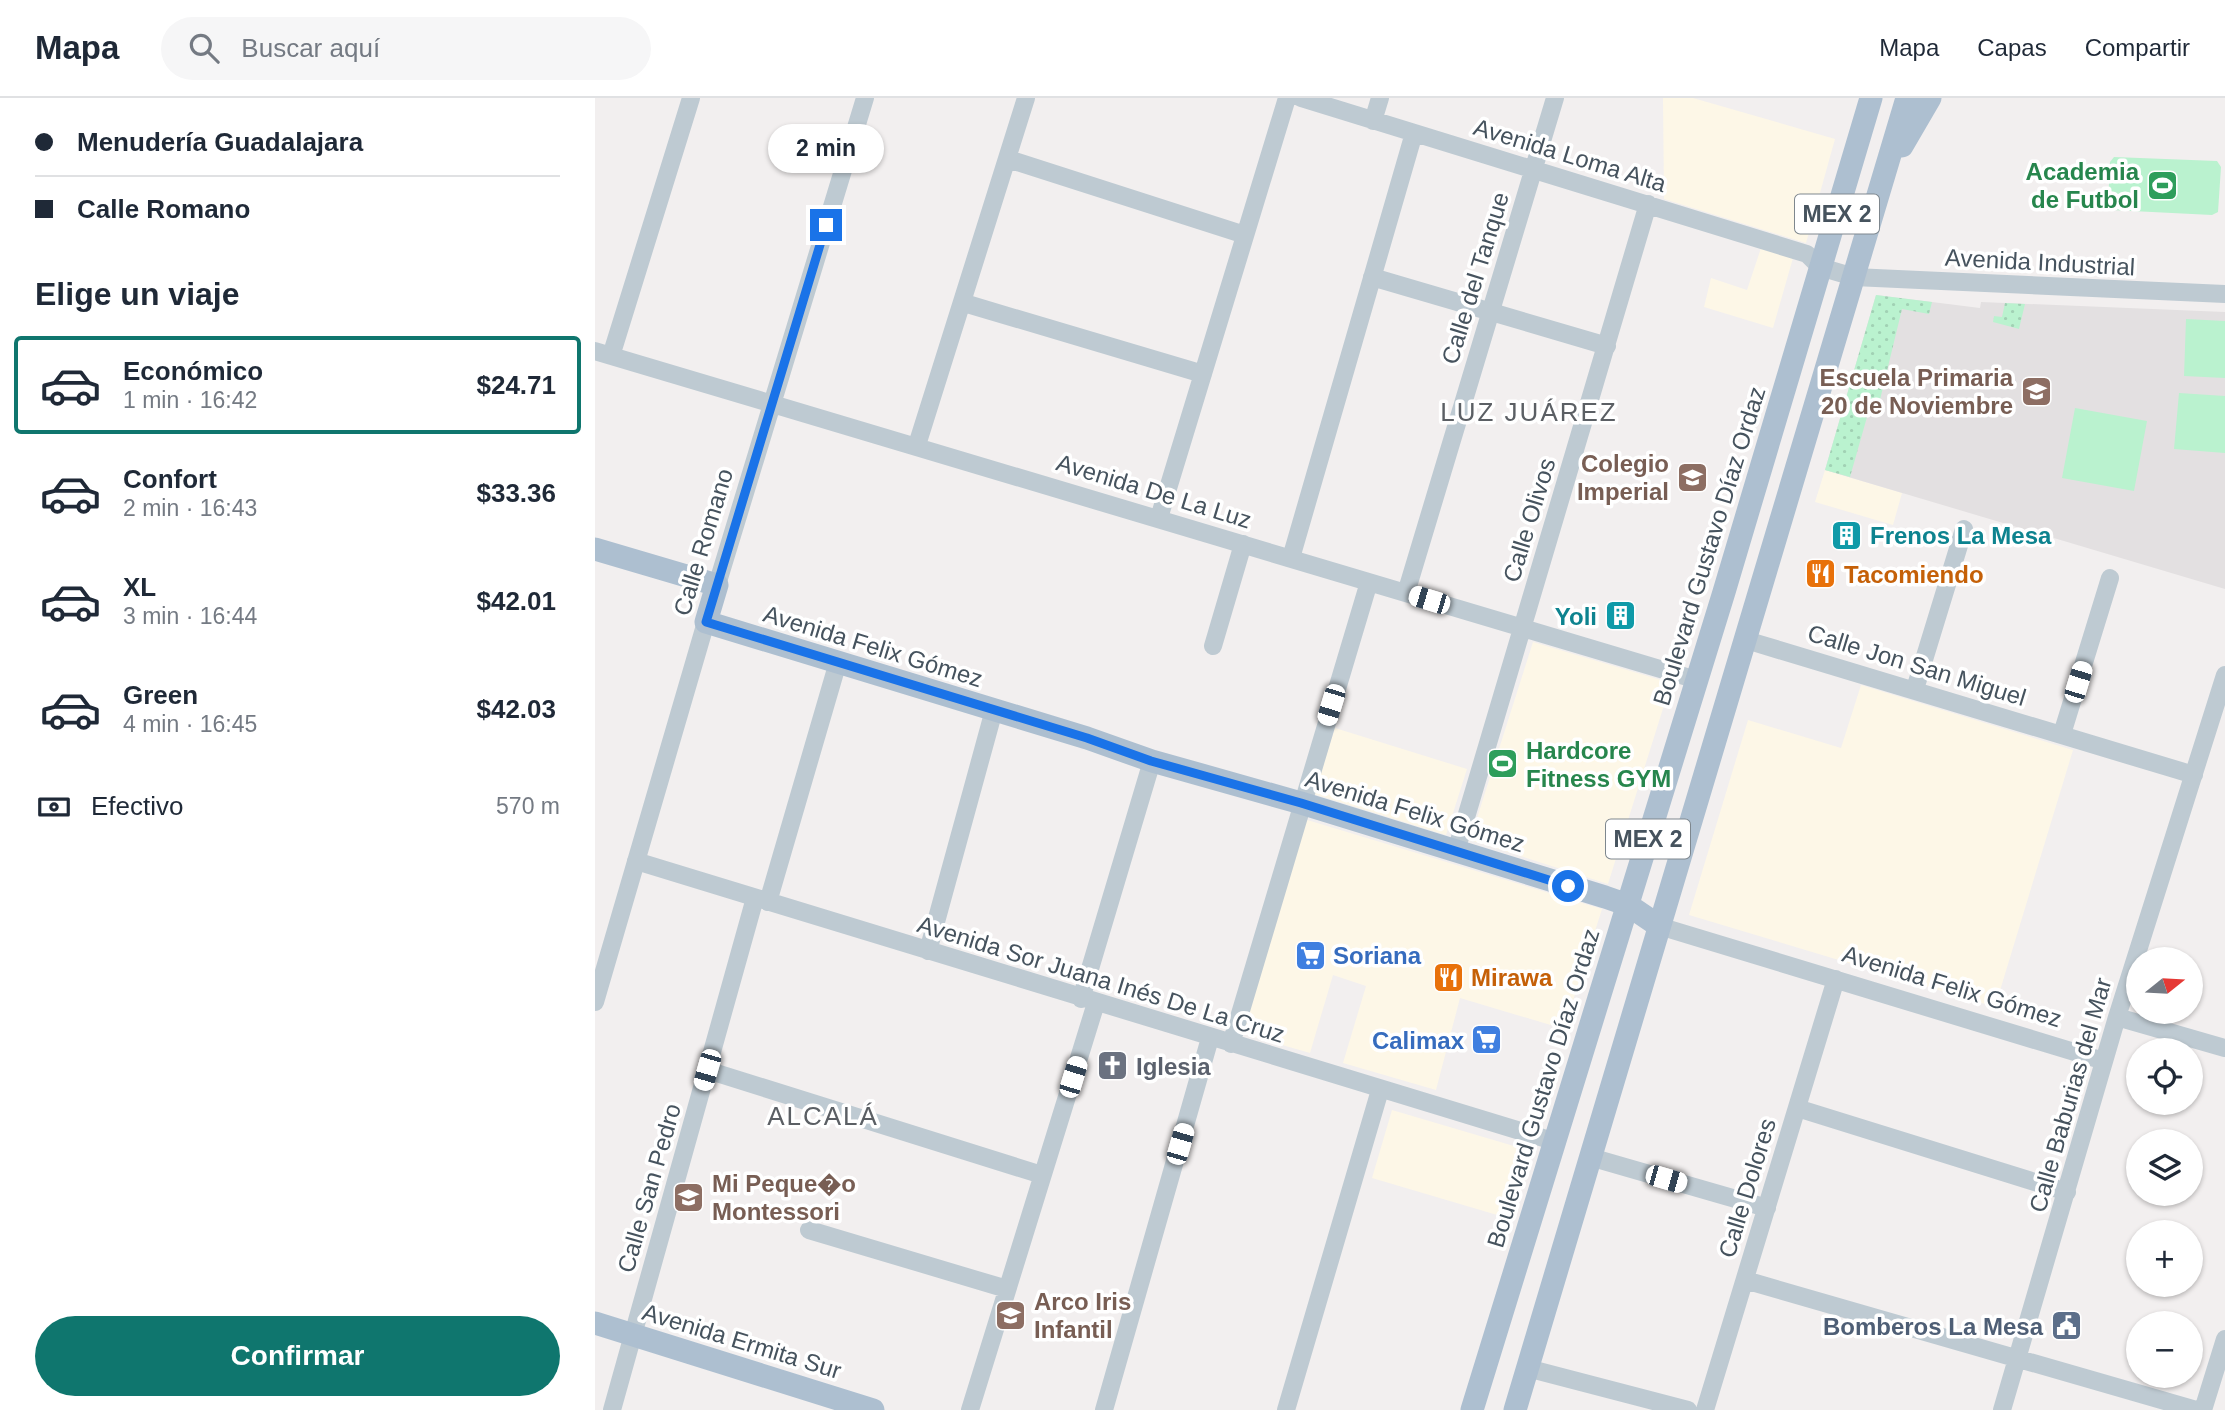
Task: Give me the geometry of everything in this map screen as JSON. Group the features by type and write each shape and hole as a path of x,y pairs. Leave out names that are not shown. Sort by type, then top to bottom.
{"main road":[{"name":"Boulevard Gustavo Díaz Ordaz","path":"1472,1410 1697,680 1871,98"},
{"name":"MEX 2","path":"1515,1410 1907,98"},
{"path":"1880,186 1930,98"},
{"path":"595,549 717,585"},
{"name":"Calle Romano","path":"706,622 717,585"},
{"name":"Avenida Felix Gómez","path":"706,622 1151,761 1301,803 1627,905 1658,926"},
{"name":"Avenida Ermita Sur","path":"595,1323 873,1410"}],"street":[{"path":"603,354 691,98"},
{"name":"Calle Romano","path":"717,585 865,98"},
{"path":"917,445 964,303 1026,98"},
{"path":"1159,518 1287,98"},
{"name":"Avenida Loma Alta","path":"1301,98 1807,254 1820,267 1854,276"},
{"path":"1373,121 1380,98"},
{"name":"Calle del Tanque","path":"1406,593 1555,98"},
{"path":"1291,558 1414,133"},
{"path":"1008,159 1245,235"},
{"name":"Calle Olivos","path":"1456,851 1648,204"},
{"name":"Avenida Industrial","path":"1854,276 2225,294"},
{"path":"1372,277 1607,346"},
{"path":"964,303 1203,374"},
{"name":"Avenida De La Luz","path":"603,354 917,445 1697,680"},
{"path":"1915,689 1965,529"},
{"path":"1213,646 1243,544"},
{"path":"2062,734 2110,578"},
{"path":"1231,1044 1369,582"},
{"name":"Calle Romano","path":"595,1002 706,622"},
{"name":"Calle Jon San Miguel","path":"1746,640 2194,775"},
{"name":"Calle San Pedro","path":"612,1410 707,1070 838,662"},
{"name":"Calle Baburias del Mar","path":"2002,1410 2117,1017 2225,675"},
{"path":"928,951 994,710"},
{"path":"970,1410 1042,1175 1151,761"},
{"name":"Avenida Sor Juana Inés De La Cruz","path":"636,860 1088,1001 1553,1141"},
{"name":"Avenida Felix Gómez","path":"1658,926 2104,1060"},
{"name":"Calle Dolores","path":"1705,1410 1836,979"},
{"path":"2117,1017 2225,1048"},
{"path":"1104,1410 1210,1038"},
{"path":"707,1070 1042,1175"},
{"path":"1286,1410 1380,1090"},
{"path":"1797,1108 2067,1192"},
{"path":"1590,1157 1767,1208"},
{"path":"809,1230 1007,1289"},
{"path":"1745,1280 2196,1410"},
{"path":"2203,1410 2225,1339"},
{"path":"1527,1368 1688,1410"}],"shaded area":[{"path":"1663,98 1693,98 1835,139 1806,243 1664,199"},
{"path":"1761,248 1793,258 1773,328 1704,307 1711,278 1747,290"},
{"name":"Escuela Primaria 20 de Noviembre","path":"1876,295 1980,308 1981,302 2225,312 2225,589 1825,470"},
{"path":"1825,470 1902,493 1893,525 1815,502"},
{"path":"1533,642 1671,683 1608,884 1470,840"},
{"path":"1861,685 2073,750 1995,1007 1689,915 1748,720 1841,748"},
{"path":"1335,728 1467,769 1446,835 1314,794"},
{"path":"1304,819 1602,909 1564,1029 1460,998 1436,1090 1343,1063 1366,986 1333,975 1310,1053 1240,1033"},
{"path":"1392,1110 1524,1149 1504,1217 1372,1178"}],"green space":[{"path":"2114,157 2217,161 2221,167 2218,212 2212,215 2112,210 2108,204 2110,162"},
{"path":"1876,295 1932,302 1929,314 1902,309 1877,412 1869,410 1850,477 1825,470"},
{"path":"2005,303 2025,304 2019,329 1993,322 1994,316 2002,317"},
{"path":"2186,319 2225,321 2225,378 2184,376"},
{"path":"2179,393 2225,396 2225,453 2174,449"},
{"path":"2075,408 2147,421 2134,491 2062,478"}],"place":[{"name":"Academia de Futbol","path":"2162,185"},
{"name":"Escuela Primaria 20 de Noviembre","path":"2036,391"},
{"name":"Colegio Imperial","path":"1692,477"},
{"name":"Frenos La Mesa","path":"1847,535"},
{"name":"Tacomiendo","path":"1821,574"},
{"name":"Yoli","path":"1620,616"},
{"name":"Hardcore Fitness GYM","path":"1503,764"},
{"name":"Soriana","path":"1310,955"},
{"name":"Mirawa","path":"1448,977"},
{"name":"Calimax","path":"1487,1040"},
{"name":"Iglesia","path":"1113,1066"},
{"name":"Mi Peque�o Montessori","path":"689,1197"},
{"name":"Arco Iris Infantil","path":"1011,1315"},
{"name":"Bomberos La Mesa","path":"2066,1326"}],"district":[{"name":"LUZ JUÁREZ","path":"1529,412"},
{"name":"ALCALÁ","path":"823,1116"}],"route":[{"path":"826,225 706,622 1087,738 1151,761 1301,803 1568,886"}]}
